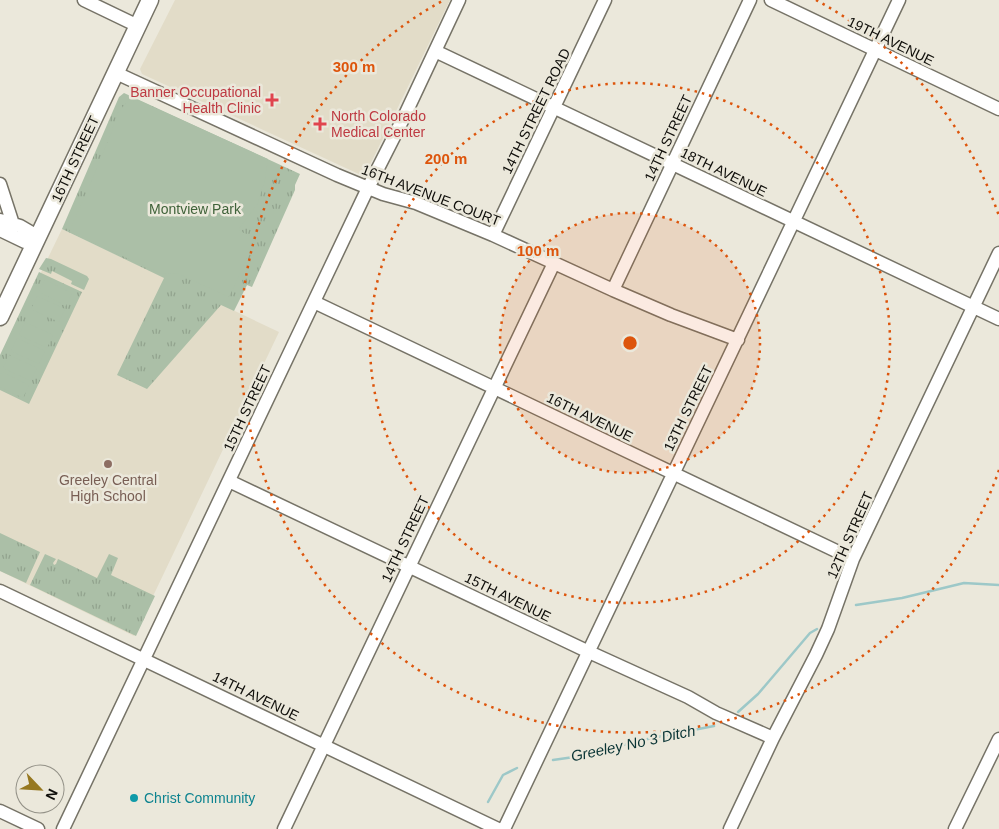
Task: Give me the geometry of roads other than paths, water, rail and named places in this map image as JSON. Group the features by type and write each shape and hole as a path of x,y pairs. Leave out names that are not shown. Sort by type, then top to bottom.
{"main road":[{"name":"16TH STREET","path":"0,317 150,0"}],"street":[{"path":"84,0 138,26"},
{"name":"15TH STREET","path":"63,829 459,0"},
{"name":"14TH STREET ROAD","path":"493,235 605,0"},
{"name":"14TH STREET","path":"612,290 750,0"},
{"name":"19TH AVENUE","path":"771,0 999,109"},
{"name":"13TH STREET","path":"504,829 899,0"},
{"name":"18TH AVENUE","path":"435,51 999,319"},
{"name":"16TH AVENUE COURT","path":"116,73 336,175 383,194 416,203 493,235 687,322 738,340"},
{"path":"0,184 13,224"},
{"path":"0,220 32,233 35,243 25,242 0,230"},
{"name":"12TH STREET","path":"730,829 773,738 828,630 853,559 999,253"},
{"name":"14TH STREET","path":"284,829 554,263"},
{"name":"16TH AVENUE","path":"314,302 853,559"},
{"name":"15TH AVENUE","path":"229,481 716,713 773,738"},
{"name":"14TH AVENUE","path":"0,591 498,829"},
{"path":"955,829 999,738"},
{"path":"0,811 38,829"}],"waterway":[{"name":"Greeley No 3 Ditch","path":"856,605 902,598 964,583 999,585"},
{"name":"Greeley No 3 Ditch","path":"738,712 758,694 810,633 817,629"},
{"name":"Greeley No 3 Ditch","path":"553,760 714,726"},
{"name":"Greeley No 3 Ditch","path":"488,802 503,775 517,768"}],"place":[{"name":"Banner Occupational Health Clinic","path":"272,100"},
{"name":"North Colorado Medical Center","path":"320,124"},
{"name":"Greeley Central High School","path":"108,464"},
{"name":"Christ Community","path":"134,798"}],"park label":[{"name":"Montview Park","path":"195,209"}]}
